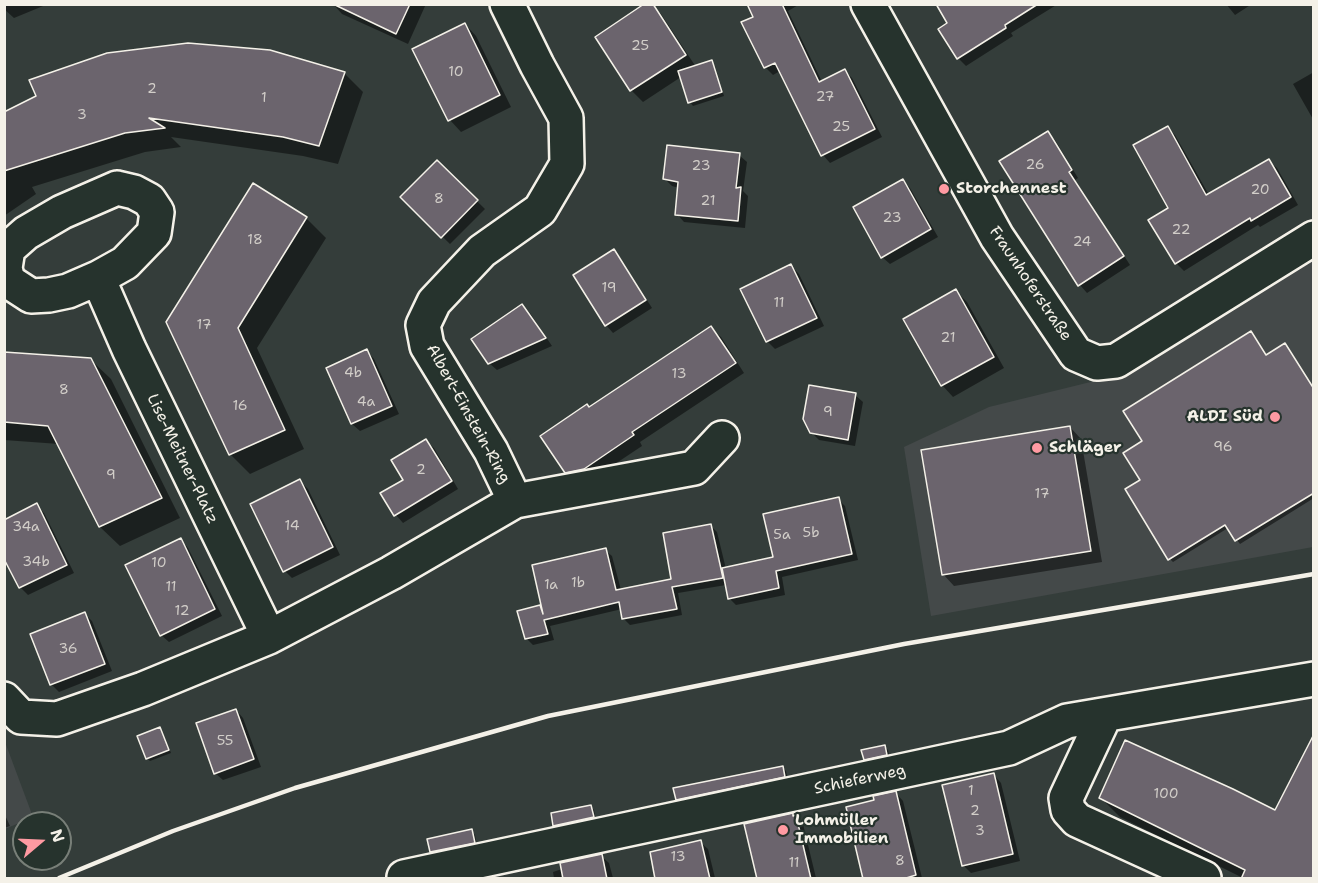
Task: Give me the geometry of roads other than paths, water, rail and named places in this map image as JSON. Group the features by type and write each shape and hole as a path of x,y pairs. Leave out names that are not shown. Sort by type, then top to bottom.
{"street":[{"name":"Albert-Einstein-Ring","path":"507,4 566,118 567,164 540,210 482,251 434,302 423,325 427,346 491,451 515,501"},
{"name":"Fraunhoferstraße","path":"868,4 997,237 1076,354 1097,363 1116,361 1314,238"},
{"name":"Lise-Meitner-Platz","path":"98,278 129,349 269,638"},
{"name":"Albert-Einstein-Ring","path":"4,699 21,717 57,719 143,689 269,638 391,573 515,501 694,468 722,438"},
{"name":"Schieferweg","path":"404,877 1009,748 1067,721 1314,679"},
{"path":"1105,715 1066,798 1068,810 1077,820 1204,879"}],"railway":[{"path":"59,878 173,831 295,788 548,716 904,644 1314,574"}],"place":[{"name":"Storchennest","path":"944,189"},
{"name":"ALDI Süd","path":"1275,417"},
{"name":"Schläger","path":"1037,448"},
{"name":"Lohmüller Immobilien","path":"783,830"}]}
